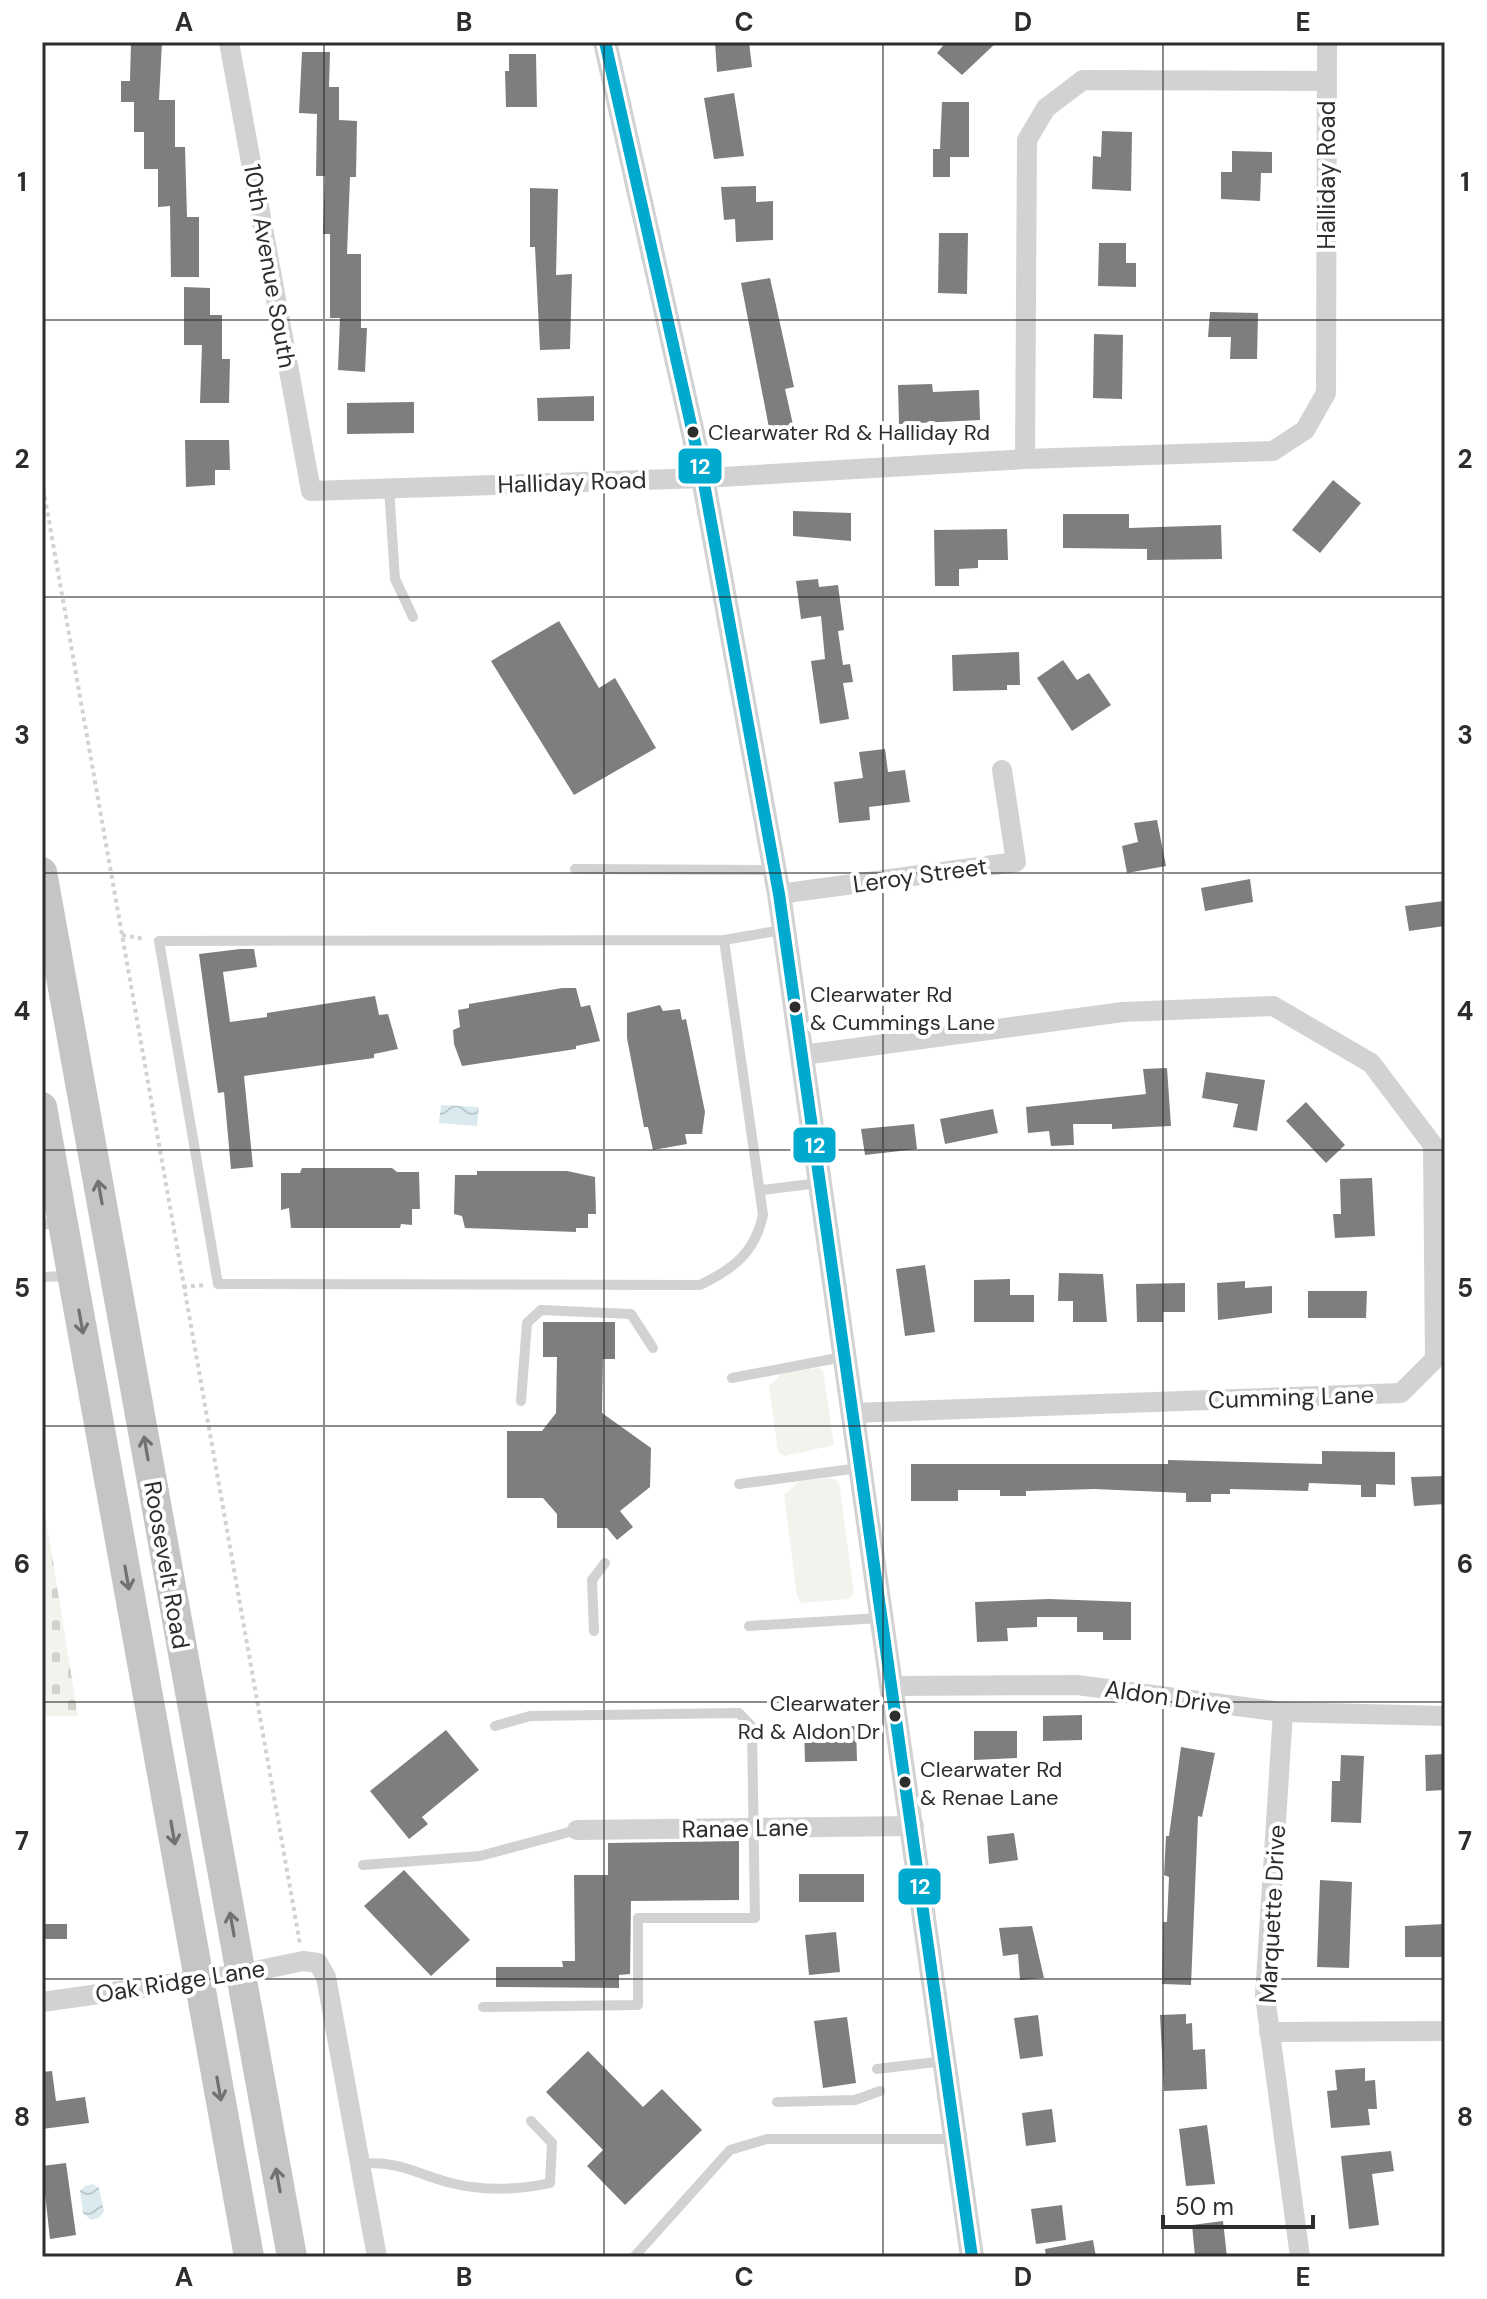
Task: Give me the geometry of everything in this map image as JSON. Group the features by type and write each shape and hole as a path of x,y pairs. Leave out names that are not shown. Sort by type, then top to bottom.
{"main road":[{"name":"Roosevelt Road","path":"42,872 292,2257"},
{"name":"Roosevelt Road","path":"42,1107 52,1223 72,1276 249,2257"}],"street":[{"name":"10th Avenue South","path":"229,42 311,491"},
{"path":"605,42 703,478 777,882 891,1686 914,1826 972,2257"},
{"path":"1326,81 1327,42"},
{"name":"Halliday Road","path":"311,491 703,478 1025,459 1273,451 1305,430 1326,393 1326,81 1083,80 1046,108 1027,140 1025,459"},
{"name":"Leroy Street","path":"777,882 1016,862 1002,770"},
{"name":"Cumming Lane","path":"803,1055 1123,1012 1273,1006 1371,1063 1433,1145 1435,1359 1401,1393 853,1413"},
{"name":"Aldon Drive","path":"891,1686 1077,1685 1283,1712 1445,1716"},
{"name":"Marquette Drive","path":"1283,1712 1265,1996 1300,2257"},
{"name":"Ranae Lane","path":"577,1830 914,1826"},
{"path":"310,1962 326,1977 377,2257"},
{"name":"Oak Ridge Lane","path":"42,2002 310,1962"},
{"path":"1269,2032 1445,2031"}],"lane":[{"path":"389,488 395,579 413,617"},
{"path":"575,869 777,882"},
{"path":"724,940 762,1190 763,1215 759,1236 746,1255 725,1273 700,1285 218,1284 159,941 724,940 784,930"},
{"path":"762,1190 821,1182"},
{"path":"42,1277 72,1276"},
{"path":"521,1401 527,1323 541,1310 631,1314 653,1348"},
{"path":"732,1378 845,1356"},
{"path":"739,1484 861,1468"},
{"path":"594,1631 592,1580 605,1563"},
{"path":"749,1626 882,1618"},
{"path":"483,2007 638,2005 638,1918 755,1918 752,1727 739,1713 530,1716 495,1726"},
{"path":"363,1865 480,1856 577,1830"},
{"path":"877,2069 946,2061"},
{"path":"777,2102 855,2100 880,2091"},
{"path":"360,2164 387,2161 466,2185 536,2186 550,2183 552,2143 531,2121"},
{"path":"634,2257 730,2150 746,2143 767,2139 957,2139"}],"path":[{"path":"42,481 183,1287 310,1962"},
{"path":"121,935 159,941"},
{"path":"183,1287 218,1284"}],"green space":[{"path":"819,1368 823,1371 834,1445 785,1456 778,1452 769,1387 783,1372"},
{"path":"831,1478 839,1482 854,1594 848,1599 801,1603 797,1596 784,1495 800,1481"},
{"path":"42,1494 78,1716 42,1716"}],"water":[{"path":"441,1105 479,1107 477,1126 439,1123"},
{"path":"93,2184 99,2188 104,2211 99,2218 91,2220 83,2213 80,2191"}],"building":[{"path":"131,42 162,42 159,100 175,100 175,147 185,147 187,217 199,217 199,277 171,277 170,206 158,207 158,169 144,169 144,132 134,132 134,102 121,102 121,81 130,81"},
{"path":"715,42 749,42 752,67 717,72"},
{"path":"946,42 997,42 962,75 937,53"},
{"path":"302,52 330,52 329,87 339,87 339,120 357,121 356,177 350,177 347,254 361,254 361,328 367,328 365,372 338,370 340,318 330,318 330,234 323,234 325,176 316,176 317,114 299,113"},
{"path":"509,54 536,54 537,107 506,107 505,71 509,71"},
{"path":"734,93 744,156 714,159 704,98"},
{"path":"942,102 969,102 969,157 950,157 950,177 933,177 933,149 940,149"},
{"path":"1102,131 1132,132 1131,191 1092,189 1093,156 1101,157"},
{"path":"1232,151 1272,152 1272,173 1261,173 1260,201 1221,199 1221,172 1232,172"},
{"path":"756,186 756,202 773,201 773,240 736,242 735,219 724,220 721,187"},
{"path":"530,188 558,189 556,275 572,274 570,349 540,350 535,247 530,247"},
{"path":"939,233 968,233 967,294 938,293"},
{"path":"1099,243 1126,243 1126,263 1136,263 1136,287 1098,286"},
{"path":"770,278 794,387 785,389 794,429 770,433 741,283"},
{"path":"184,287 210,288 210,315 222,315 222,359 230,359 229,403 200,403 202,345 184,345"},
{"path":"1210,312 1258,313 1257,359 1230,359 1231,337 1208,337"},
{"path":"1094,334 1123,335 1122,399 1093,398"},
{"path":"932,384 933,392 979,390 980,420 899,424 898,385"},
{"path":"594,396 594,421 538,421 537,398"},
{"path":"414,402 414,433 347,434 347,403"},
{"path":"185,440 229,440 230,470 215,470 215,485 186,487"},
{"path":"1333,480 1361,503 1320,553 1292,530"},
{"path":"793,511 851,513 851,541 793,536"},
{"path":"1063,514 1129,514 1129,528 1221,525 1222,559 1147,560 1147,549 1063,548"},
{"path":"1007,529 1008,560 978,560 978,568 959,569 959,586 935,586 934,530"},
{"path":"818,579 819,587 838,585 844,630 838,631 843,665 850,664 853,682 843,683 849,719 820,724 811,661 825,659 821,616 801,619 796,581"},
{"path":"559,621 599,688 615,678 656,748 574,795 491,661"},
{"path":"1019,652 1020,685 1007,685 1007,690 953,691 952,655"},
{"path":"1063,660 1077,680 1089,673 1111,705 1072,731 1037,678"},
{"path":"885,749 888,772 905,770 910,802 869,807 870,820 839,823 834,782 863,778 859,752"},
{"path":"1157,820 1166,866 1127,873 1122,846 1138,842 1134,823"},
{"path":"1250,879 1253,902 1205,911 1201,888"},
{"path":"1444,901 1445,926 1409,931 1405,906"},
{"path":"254,949 257,967 223,972 230,1022 375,996 379,1015 388,1014 398,1049 374,1054 374,1058 244,1076 253,1167 231,1169 224,1092 218,1093 199,954"},
{"path":"576,988 581,1007 590,1005 600,1041 576,1046 576,1049 462,1066 454,1044 453,1030 460,1027 458,1010 469,1008 469,1004"},
{"path":"660,1005 663,1011 680,1009 682,1020 686,1019 705,1112 702,1134 685,1134 687,1144 653,1150 648,1127 644,1127 627,1038 627,1013"},
{"path":"1167,1068 1171,1126 1112,1129 1112,1124 1073,1124 1074,1145 1051,1146 1049,1131 1028,1133 1026,1107 1146,1094 1143,1069"},
{"path":"1206,1072 1265,1080 1257,1131 1233,1127 1238,1104 1202,1098"},
{"path":"1306,1102 1345,1145 1326,1163 1286,1121"},
{"path":"993,1109 998,1133 945,1144 940,1119"},
{"path":"914,1124 917,1149 865,1155 861,1129"},
{"path":"302,1168 392,1168 397,1172 419,1172 420,1209 412,1209 412,1225 401,1224 400,1228 291,1228 289,1208 281,1210 281,1173 300,1173"},
{"path":"477,1171 567,1171 595,1177 596,1214 588,1214 588,1228 576,1228 576,1232 465,1228 462,1216 454,1214 455,1175 477,1175"},
{"path":"1372,1178 1375,1236 1335,1238 1333,1214 1341,1214 1340,1179"},
{"path":"925,1265 935,1332 905,1336 896,1269"},
{"path":"1059,1273 1103,1274 1107,1322 1073,1322 1073,1301 1058,1301"},
{"path":"1010,1279 1010,1295 1034,1295 1034,1322 974,1322 974,1280"},
{"path":"1245,1281 1245,1288 1272,1286 1272,1313 1218,1320 1217,1283"},
{"path":"1185,1283 1185,1312 1163,1312 1163,1322 1137,1322 1136,1284"},
{"path":"1308,1291 1367,1291 1366,1318 1308,1318"},
{"path":"543,1322 615,1322 615,1359 603,1359 602,1413 651,1448 650,1487 620,1511 633,1527 617,1540 607,1528 557,1528 557,1514 543,1498 507,1498 507,1431 542,1431 556,1413 557,1357 543,1357"},
{"path":"1322,1451 1395,1452 1395,1485 1376,1484 1376,1497 1361,1497 1361,1485 1309,1483 1308,1491 1230,1489 1230,1494 1211,1494 1211,1502 1186,1502 1186,1493 1094,1489 1026,1491 1026,1496 1000,1496 1000,1490 958,1490 958,1501 911,1501 911,1464 1168,1464 1168,1460 1322,1464"},
{"path":"1445,1476 1445,1504 1414,1506 1411,1477"},
{"path":"1049,1599 1131,1602 1131,1640 1103,1640 1103,1632 1077,1632 1077,1617 1037,1617 1037,1627 1007,1628 1008,1641 977,1642 975,1602"},
{"path":"1082,1715 1082,1740 1043,1741 1043,1716"},
{"path":"856,1726 857,1761 805,1762 804,1727"},
{"path":"446,1730 479,1770 422,1817 428,1824 409,1839 370,1791"},
{"path":"974,1731 1017,1731 1017,1758 974,1760"},
{"path":"1181,1747 1215,1753 1202,1817 1198,1816 1191,1985 1162,1984 1163,1922 1167,1922 1169,1877 1164,1875 1166,1836 1169,1836"},
{"path":"1445,1754 1445,1790 1426,1791 1425,1755"},
{"path":"1341,1755 1364,1756 1361,1823 1331,1822 1332,1781 1340,1781"},
{"path":"1014,1833 1018,1860 989,1864 987,1836"},
{"path":"739,1841 739,1900 631,1901 630,1974 619,1975 619,1988 496,1987 496,1967 563,1967 562,1961 575,1961 574,1875 608,1875 608,1843"},
{"path":"404,1870 470,1940 431,1976 364,1906"},
{"path":"799,1874 864,1874 864,1902 799,1902"},
{"path":"1320,1880 1352,1882 1349,1968 1317,1967"},
{"path":"42,1924 67,1924 67,1939 42,1939"},
{"path":"1445,1924 1445,1957 1405,1957 1405,1926"},
{"path":"1032,1926 1044,1978 1020,1980 1018,1954 1003,1956 999,1928"},
{"path":"836,1932 840,1972 809,1975 805,1935"},
{"path":"1186,2014 1186,2024 1192,2023 1193,2050 1205,2049 1207,2089 1164,2091 1160,2015"},
{"path":"1038,2015 1043,2056 1020,2059 1014,2018"},
{"path":"847,2017 856,2083 823,2088 814,2021"},
{"path":"588,2051 643,2107 662,2089 702,2130 625,2205 587,2166 603,2150 546,2092"},
{"path":"1365,2068 1365,2081 1375,2080 1377,2109 1368,2109 1370,2125 1331,2128 1327,2091 1337,2090 1335,2070"},
{"path":"52,2071 56,2101 85,2097 89,2123 42,2129 42,2072"},
{"path":"1052,2109 1056,2142 1026,2146 1022,2113"},
{"path":"1207,2125 1215,2184 1186,2186 1179,2129"},
{"path":"1391,2151 1394,2171 1372,2174 1379,2225 1349,2229 1341,2156"},
{"path":"66,2163 76,2235 50,2239 42,2166"},
{"path":"1062,2205 1066,2240 1036,2244 1031,2209"},
{"path":"1223,2221 1227,2257 1195,2257 1192,2225"},
{"path":"1093,2240 1096,2257 1046,2257 1045,2249"}],"transit line":[{"name":"12","path":"605,42 703,478 779,894 972,2257"}],"place":[{"name":"Clearwater Rd & Halliday Rd","path":"693,432"},
{"name":"Clearwater Rd & Cummings Lane","path":"795,1007"},
{"name":"Clearwater Rd & Aldon Dr","path":"895,1716"},
{"name":"Clearwater Rd & Renae Lane","path":"905,1782"}]}
